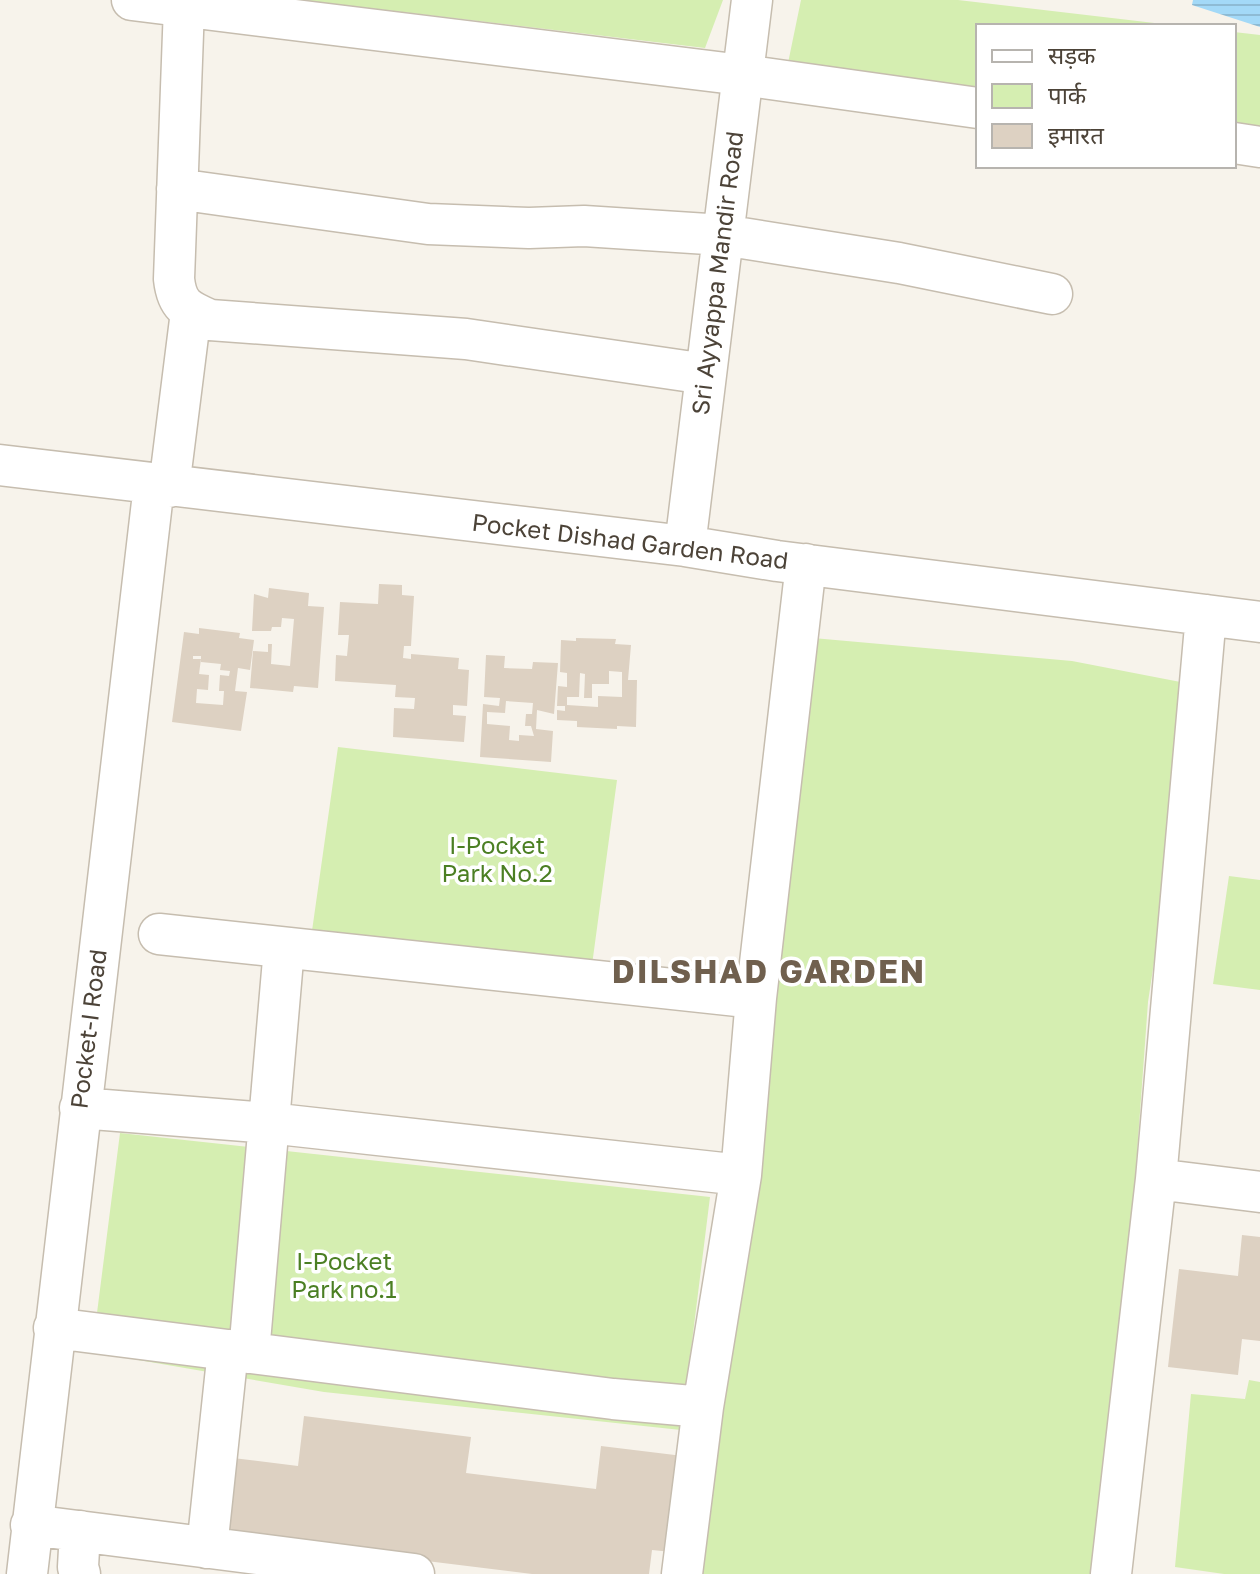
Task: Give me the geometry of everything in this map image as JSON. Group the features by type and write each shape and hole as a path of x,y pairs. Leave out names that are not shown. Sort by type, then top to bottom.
{"street":[{"path":"132,0 742,75 976,108"},
{"name":"Sri Ayyappa Mandir Road","path":"685,546 752,0"},
{"path":"184,6 176,295 191,312 210,320 466,339 706,374"},
{"path":"1236,143 1260,147"},
{"path":"177,189 428,224 529,228 584,226 723,235 899,263 1052,294"},
{"name":"Pocket-I Road","path":"27,1574 80,1108 161,486 191,312"},
{"name":"Pocket Dishad Garden Road","path":"0,465 685,546 1260,622"},
{"path":"682,1574 703,1407 741,1175 756,998 806,564"},
{"path":"1111,1574 1156,1179 1206,615"},
{"path":"159,934 756,998"},
{"path":"207,1548 239,1351 269,1123 284,948"},
{"path":"80,1108 269,1123 741,1175"},
{"path":"1156,1179 1260,1192"},
{"path":"54,1328 613,1399 703,1407"},
{"path":"31,1525 414,1574"},
{"path":"80,1531 80,1574"}],"green space":[{"path":"301,0 723,0 705,48"},
{"path":"801,0 958,0 1163,24 976,24 976,121 788,63"},
{"path":"1236,32 1260,35 1260,150 1236,148"},
{"path":"813,638 1072,661 1196,685 1148,1002 1115,1456 1102,1574 700,1574"},
{"name":"I-Pocket Park No.2","path":"338,747 617,780 592,965 312,931"},
{"path":"1229,876 1260,880 1260,990 1213,984"},
{"name":"I-Pocket Park no.1","path":"120,1133 710,1197 681,1430 324,1392 92,1352"},
{"path":"1249,1380 1260,1382 1260,1574 1224,1574 1175,1567 1191,1394 1245,1399"}],"water":[{"path":"1193,0 1260,0 1260,27 1192,5"}],"building":[{"path":"379,584 402,585 402,595 414,596 411,646 404,646 403,658 411,659 411,654 459,658 458,669 469,670 467,706 453,705 453,715 466,716 464,742 393,737 394,708 414,709 415,698 395,697 396,685 335,681 336,655 347,656 349,635 338,635 340,602 378,604"},
{"path":"269,588 309,593 308,606 324,607 318,688 294,686 293,692 250,688 253,651 268,652 268,644 272,644 271,664 290,666 294,619 282,618 281,627 272,627 271,631 252,631 254,594 268,598"},
{"path":"199,628 240,633 239,638 254,640 250,670 238,668 235,691 247,692 241,731 172,722 184,632 199,634","holes":["201,659 201,662 221,664 220,670 230,671 229,676 220,675 219,691 224,691 223,705 196,703 197,689 208,690 209,675 199,674"]},
{"path":"576,638 616,639 615,644 631,645 628,680 637,680 636,727 577,727 577,721 557,720 557,710 565,711 565,706 557,706 558,686 567,687 567,673 560,672 561,640 576,641","holes":["609,671 622,672 622,697 598,696 598,707 567,705 567,697 579,697 580,673 585,674 584,698 592,698 592,684 609,684"]},
{"path":"486,655 505,656 504,668 532,669 533,662 558,663 554,714 537,710 536,729 553,731 551,762 480,757 483,704 499,706 500,698 484,697","holes":["506,701 533,703 532,714 526,714 525,726 531,726 534,736 519,735 519,741 509,740 510,726 487,724 487,712 505,713"]},
{"path":"1242,1235 1260,1237 1260,1341 1242,1339 1238,1375 1168,1367 1179,1269 1238,1276"},
{"path":"304,1416 471,1437 466,1473 596,1489 601,1446 683,1456 672,1552 652,1550 649,1574 532,1574 223,1536 233,1458 298,1466"}],"district":[{"name":"DILSHAD GARDEN","path":"769,972"}]}
